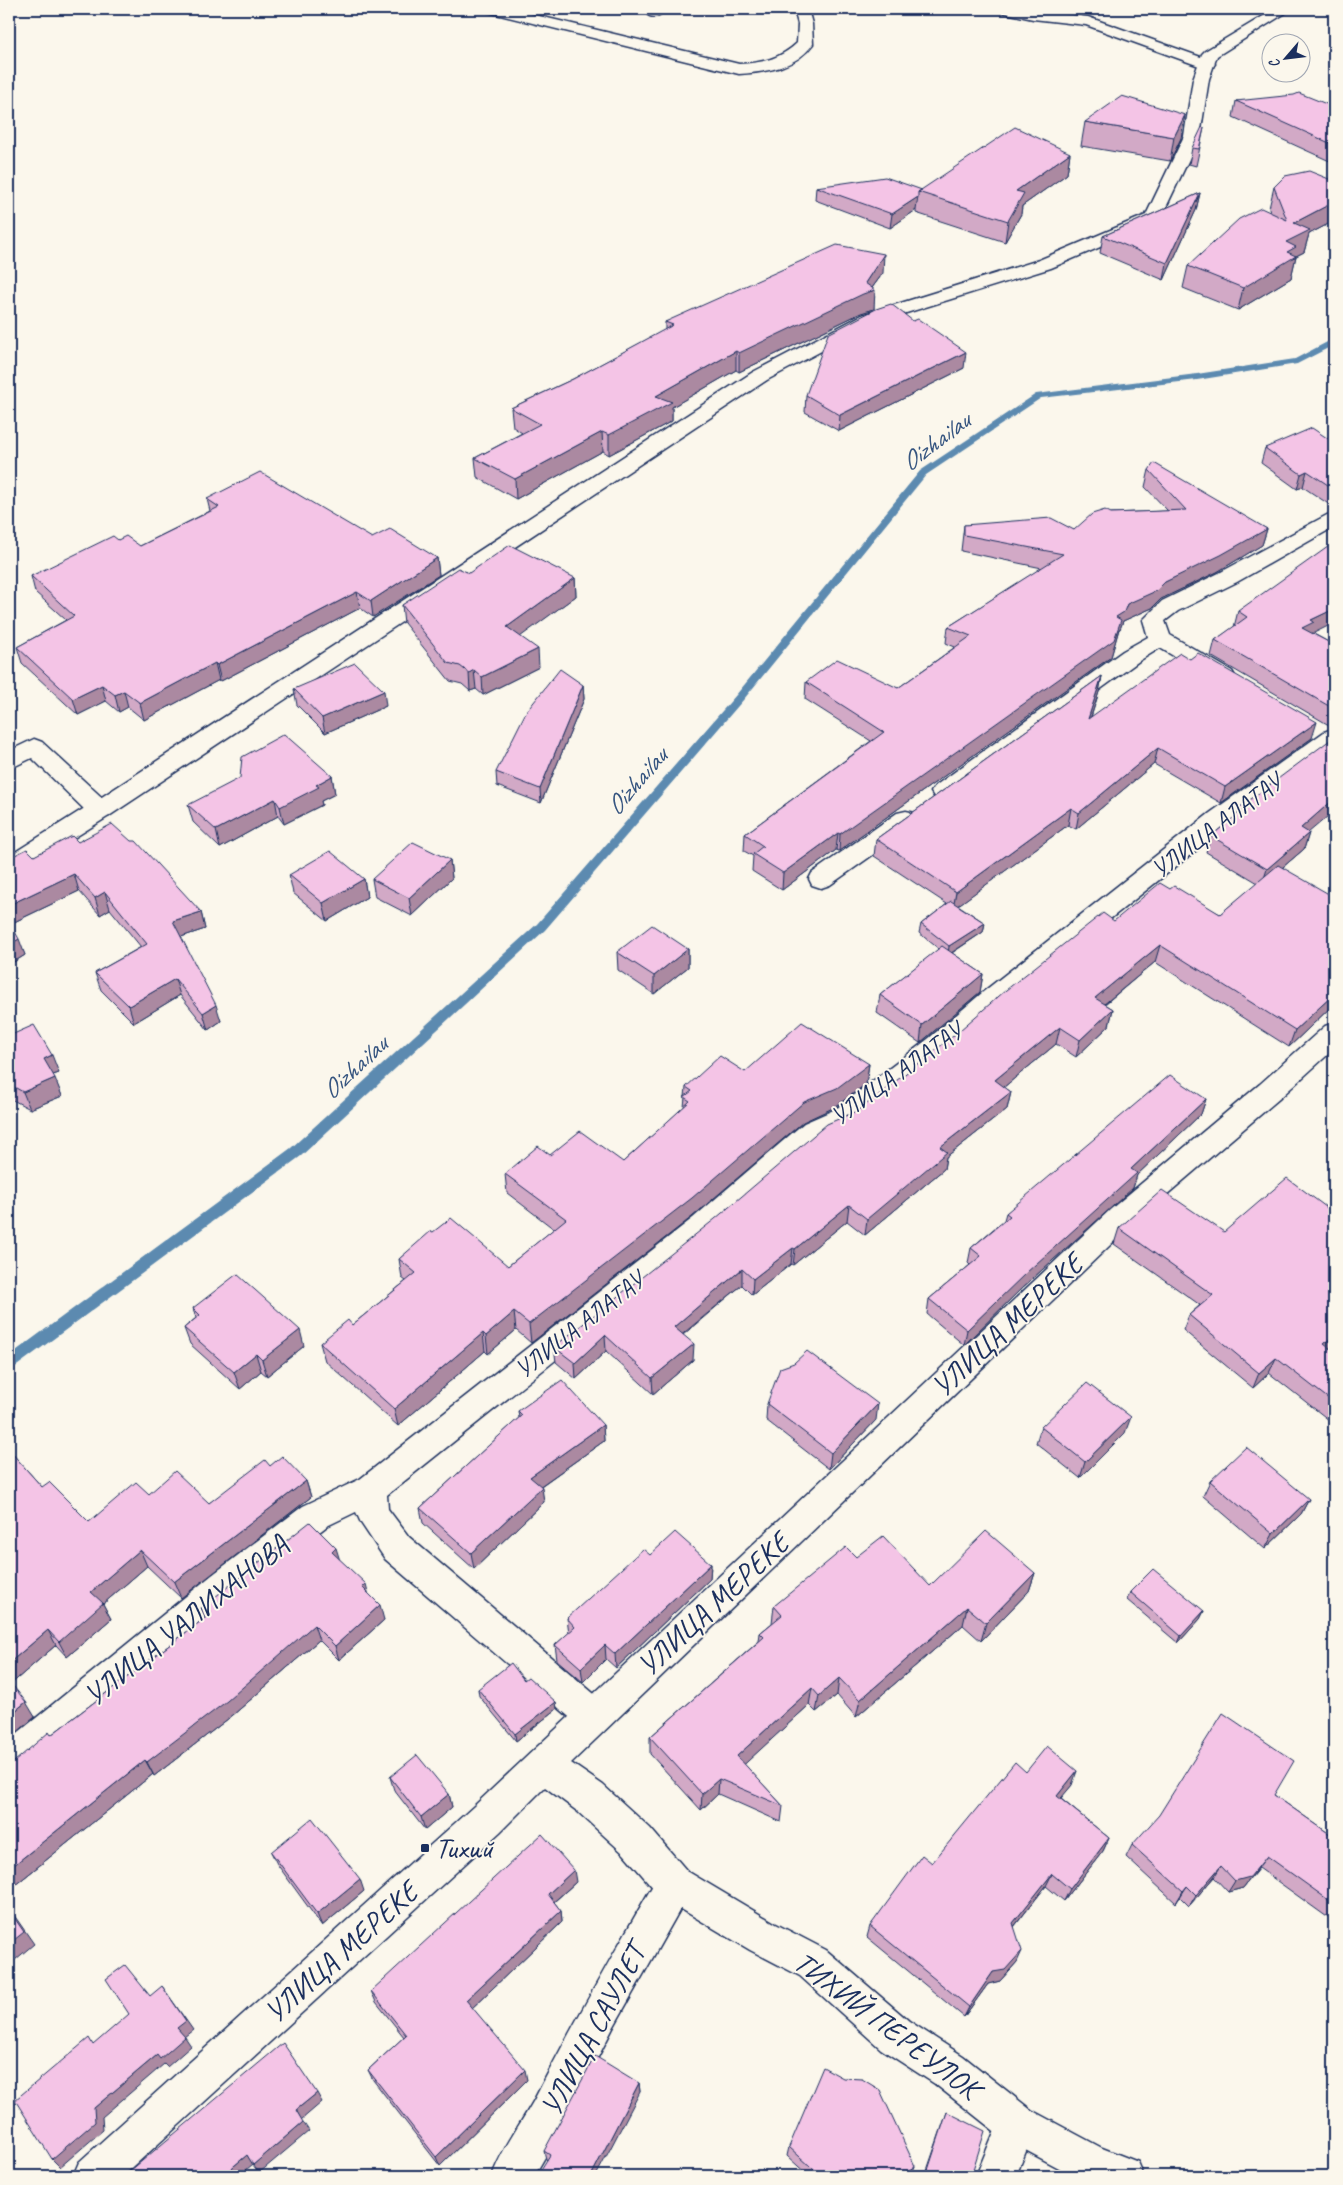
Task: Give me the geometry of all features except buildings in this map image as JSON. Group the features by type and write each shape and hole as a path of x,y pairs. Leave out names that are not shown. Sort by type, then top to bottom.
{"street":[{"path":"493,9 739,70 777,64 793,57 805,44 805,24 801,9"},
{"path":"1006,9 1039,16 1088,21 1207,64"},
{"path":"1025,9 1039,16"},
{"path":"9,868 760,376 868,319 1045,264 1153,218 1192,136 1201,79 1210,54 1285,9"},
{"path":"1241,686 1160,639 1154,620 1170,606 1229,577 1334,519"},
{"path":"821,879 1131,656 1160,639"},
{"name":"УЛИЦА АЛАТАУ","path":"371,1489 703,1226 814,1131 846,1117 938,1046 992,999 1327,735"},
{"path":"9,760 34,747 100,810"},
{"name":"УЛИЦА МЕРЕКЕ","path":"93,2176 480,1826 1121,1217 1255,1104 1334,1033"},
{"path":"371,1489 372,1513 397,1548 594,1716"},
{"name":"УЛИЦА УАЛИХАНОВА","path":"9,1762 224,1586 315,1516 371,1489"},
{"name":"ТИХИЙ ПЕРЕУЛОК","path":"544,1765 590,1798 638,1841 674,1884 763,1937 813,1962 895,2035 948,2070 1017,2124 1092,2164 1124,2176"},
{"name":"УЛИЦА САУЛЕТ","path":"512,2176 544,2121 599,2014 674,1884"},
{"path":"996,2176 1017,2124"}],"waterway":[{"name":"Oizhailau","path":"9,1364 296,1152 541,927 740,697 923,473 1039,396 1197,377 1297,361 1334,342"}],"place":[{"name":"Тихий","path":"425,1848"}]}
